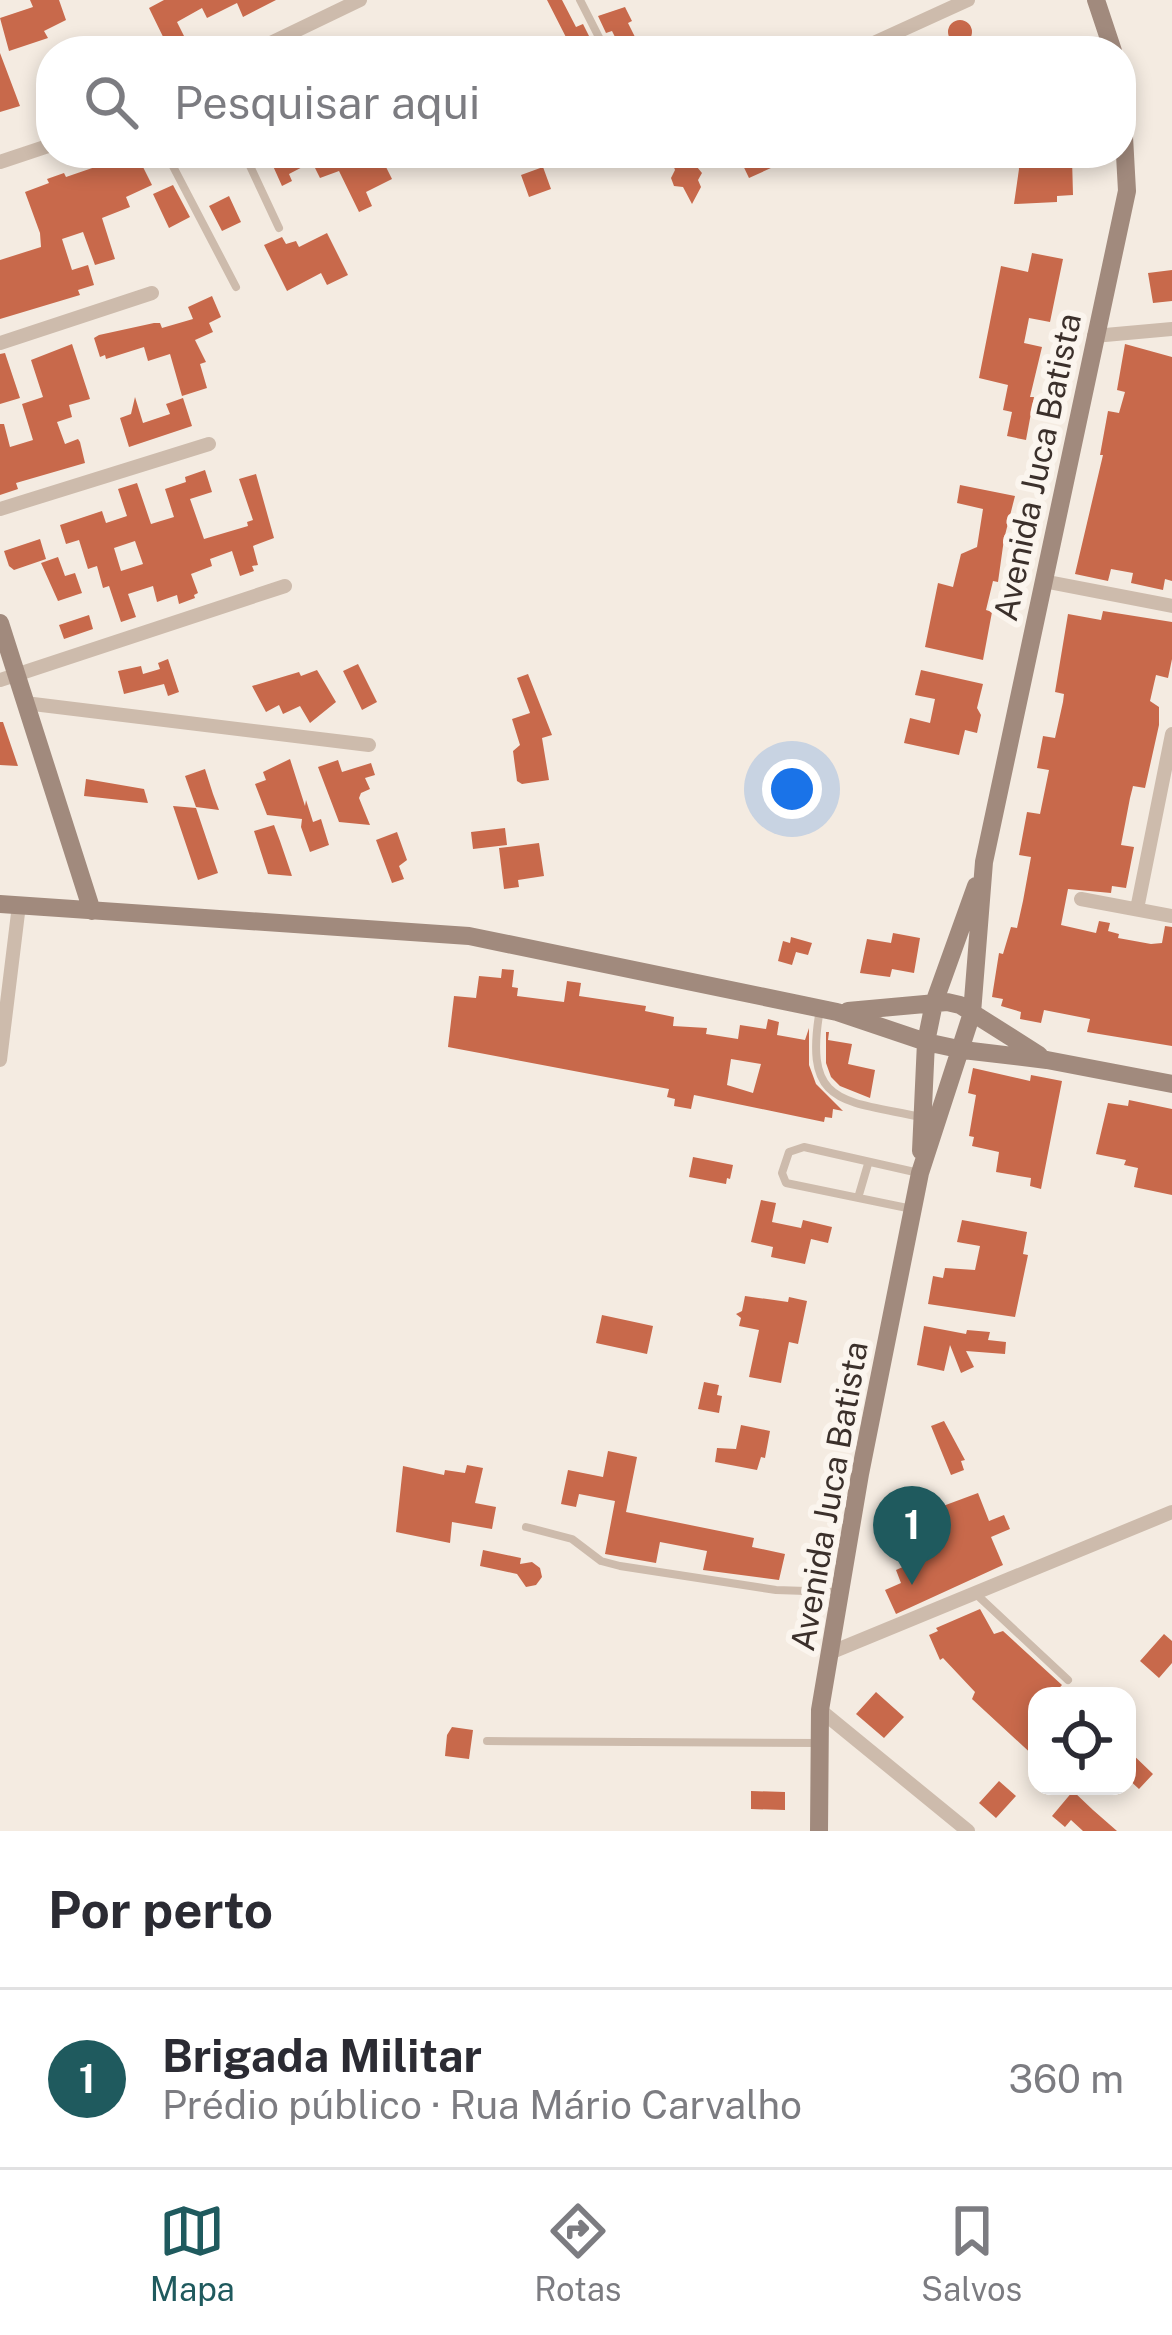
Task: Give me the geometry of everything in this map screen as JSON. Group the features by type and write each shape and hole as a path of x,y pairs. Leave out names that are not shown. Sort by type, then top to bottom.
{"main road":[{"path":"1098,1 1108,36"},
{"name":"Avenida Juca Batista","path":"920,1173 972,1013 984,862 1127,191 1126,168"},
{"path":"0,623 8,677 25,704 92,911"},
{"name":"Avenida Juca Batista","path":"820,1831 820,1710 860,1474 920,1173 926,1042 934,1003 984,862"},
{"path":"10,904 469,936 829,1010 963,1050 1172,1084"},
{"path":"829,1010 960,1005 1046,1060"}],"street":[{"path":"285,36 359,0"},
{"path":"889,36 968,0"},
{"path":"0,162 36,150"},
{"path":"0,343 152,293"},
{"path":"1094,336 1172,329"},
{"path":"0,509 209,444"},
{"path":"1043,581 1172,606"},
{"path":"8,677 285,586"},
{"path":"25,704 369,745"},
{"path":"1137,909 1165,809 1172,734"},
{"path":"1081,899 1172,916"},
{"path":"0,1060 10,904"},
{"path":"832,1652 1172,1512"},
{"path":"820,1710 962,1826"},
{"path":"939,1831 962,1826"}],"lane":[{"path":"580,0 598,36"},
{"path":"174,168 236,287"},
{"path":"251,168 279,228"},
{"path":"829,1010 813,1046 815,1069 829,1090 846,1101 923,1118"},
{"path":"914,1210 786,1183 782,1173 789,1152 804,1147 920,1173"},
{"path":"858,1198 868,1164"},
{"path":"526,1526 572,1539 601,1561 620,1566 776,1590 842,1592"},
{"path":"974,1593 1068,1680"},
{"path":"487,1741 820,1742"}],"building":[{"path":"30,0 59,0 66,20 44,31 47,36 36,36 36,42 9,51 0,18 33,7"},
{"path":"164,0 276,0 243,17 237,3 207,18 202,8 177,22 184,36 163,36 149,8"},
{"path":"547,0 562,0 576,27 583,24 589,36 565,36"},
{"path":"625,7 634,36 606,33 598,16"},
{"path":"955,21 971,27 971,36 949,36"},
{"path":"0,53 20,106 0,112"},
{"path":"92,168 144,168 152,185 126,197 130,207 102,218 115,259 95,265 83,232 62,239 72,270 88,265 94,285 78,290 80,295 0,319 0,260 41,247 25,192 49,183 47,179 64,173 66,177"},
{"path":"274,168 300,168 289,174 292,181 282,186"},
{"path":"315,168 386,168 392,179 366,192 372,206 359,212 339,171 320,178"},
{"path":"543,168 551,189 529,197 521,175"},
{"path":"698,168 702,173 692,204 683,187 674,186 675,170"},
{"path":"744,168 771,168 749,178"},
{"path":"1072,168 1073,195 1057,196 1057,202 1014,204 1019,169"},
{"path":"173,185 190,217 169,228 153,194"},
{"path":"229,196 241,222 222,231 209,206"},
{"path":"327,233 348,275 327,285 321,273 287,291 264,245 282,237 286,244 296,241 299,247"},
{"path":"1032,253 1063,259 1050,322 1029,318 1024,343 1042,347 1026,440 1007,436 1012,412 1003,410 1008,385 979,378 1001,266 1028,272"},
{"path":"1172,270 1172,301 1153,303 1148,273"},
{"path":"212,296 221,317 209,323 213,332 195,340 206,362 200,364 207,388 182,396 170,354 148,361 144,347 100,357 94,338 99,335 154,323 162,328 193,319 188,307"},
{"path":"72,344 90,399 69,405 72,417 57,422 65,444 78,439 85,463 16,483 18,489 0,495 0,424 4,424 10,447 33,440 22,404 43,397 31,360"},
{"path":"1125,344 1172,357 1172,581 1165,579 1163,590 1131,583 1133,573 1111,569 1108,581 1075,574 1103,455 1108,411 1119,413 1125,392 1117,390"},
{"path":"5,353 20,398 0,404 0,354"},
{"path":"135,397 143,423 170,414 166,404 183,398 192,426 129,447 120,418 131,414"},
{"path":"205,470 212,492 190,499 204,539 248,526 253,520 239,479 256,474 274,538 253,546 258,565 240,576 232,551 210,559 212,566 191,574 198,593 195,598 179,604 177,595 157,602 153,586 128,594 136,617 121,622 97,566 88,569 79,540 66,544 60,525 102,511 106,523 127,516 118,489 137,483 151,524 174,517 165,489 186,482 185,477","holes":["135,541 143,564 121,571 114,548"]},
{"path":"960,485 1015,496 998,582 993,581 986,610 992,612 983,660 925,647 938,583 953,587 961,554 977,547 983,509 957,503"},
{"path":"40,539 46,559 14,570 9,566 4,551"},
{"path":"58,557 65,576 75,573 82,593 58,601 41,563"},
{"path":"1103,611 1172,622 1172,659 1168,678 1156,675 1150,701 1159,707 1159,725 1145,788 1133,786 1130,798 1121,845 1134,847 1126,888 1112,886 1111,893 1068,889 1061,925 1096,933 1099,921 1110,923 1108,931 1119,934 1118,938 1151,944 1162,943 1165,926 1172,927 1172,1046 1087,1032 1090,1019 1044,1010 1041,1023 1020,1019 1021,1012 1001,1006 1003,999 992,997 999,953 1003,954 1011,927 1017,928 1023,901 1031,857 1019,855 1027,812 1040,814 1049,770 1037,768 1043,736 1055,738 1063,702 1064,694 1055,692 1068,614 1101,620"},
{"path":"89,615 93,629 64,639 59,625"},
{"path":"168,659 179,692 168,696 164,684 124,694 118,671 141,666 143,674 160,669 158,663"},
{"path":"358,664 377,702 362,710 343,671"},
{"path":"317,670 336,702 310,723 300,706 283,714 279,705 266,712 252,686 299,672 301,676"},
{"path":"921,670 983,684 977,733 965,730 959,755 904,743 910,718 930,723 935,699 915,695"},
{"path":"528,674 552,735 542,738 549,780 522,784 517,781 513,751 520,745 512,719 530,713 517,678"},
{"path":"3,722 18,766 0,765"},
{"path":"290,759 305,806 306,800 313,822 321,819 329,845 310,852 302,819 267,815 255,784 266,780 263,772"},
{"path":"338,760 342,772 371,763 375,775 365,778 370,789 359,798 370,825 339,822 318,767"},
{"path":"205,769 219,810 196,807 185,776"},
{"path":"86,779 144,789 148,803 84,796"},
{"path":"173,806 196,808 218,873 198,880"},
{"path":"274,825 292,876 268,874 254,831"},
{"path":"505,828 507,845 473,849 471,832"},
{"path":"397,832 407,860 399,866 404,879 392,883 376,840"},
{"path":"539,843 544,876 518,880 519,887 504,889 499,848"},
{"path":"893,933 920,938 914,973 892,969 890,977 860,973 867,939 891,943"},
{"path":"791,937 812,943 808,955 796,952 792,965 778,961 783,941 790,943"},
{"path":"502,969 514,970 512,987 518,988 517,996 564,1002 567,981 581,983 579,996 646,1006 645,1011 674,1017 673,1026 707,1028 706,1034 738,1039 740,1025 766,1029 768,1019 779,1022 777,1035 805,1040 809,1028 809,1065 816,1084 843,1111 833,1109 832,1118 825,1117 824,1122 694,1095 691,1109 674,1106 675,1099 667,1097 669,1089 448,1047 454,996 476,998 479,976 501,978","holes":["731,1059 761,1064 753,1093 727,1085"]},
{"path":"826,1032 828,1040 852,1044 848,1064 875,1070 870,1098 840,1086 831,1077"},
{"path":"973,1068 1030,1081 1031,1075 1062,1081 1041,1189 1030,1186 1031,1178 996,1172 999,1152 972,1146 974,1137 969,1136 976,1095 968,1093"},
{"path":"1129,1100 1172,1109 1172,1195 1134,1187 1138,1168 1124,1165 1126,1160 1096,1154 1108,1103 1128,1106"},
{"path":"693,1157 733,1165 730,1179 726,1184 689,1177"},
{"path":"761,1200 776,1203 772,1222 801,1228 803,1220 832,1227 828,1243 811,1239 805,1264 771,1257 773,1247 751,1242"},
{"path":"962,1220 1027,1232 1023,1254 1028,1255 1015,1317 928,1304 933,1276 943,1278 945,1268 975,1270 980,1246 957,1242"},
{"path":"745,1296 807,1301 798,1344 789,1342 781,1383 749,1377 759,1330 739,1326 741,1318 736,1314 742,1311"},
{"path":"602,1315 653,1326 647,1354 596,1343"},
{"path":"924,1326 966,1334 967,1330 990,1332 988,1340 1006,1342 1005,1354 966,1351 974,1367 961,1373 950,1345 944,1371 917,1365"},
{"path":"704,1382 719,1385 719,1413 698,1409"},
{"path":"944,1421 965,1460 961,1461 964,1470 951,1475 931,1426"},
{"path":"741,1425 770,1431 765,1458 761,1457 757,1470 715,1462 717,1448 736,1449"},
{"path":"608,1451 637,1457 626,1512 754,1538 752,1547 785,1554 779,1580 703,1570 707,1551 660,1542 656,1563 605,1554 615,1501 579,1494 576,1507 561,1504 568,1470 603,1477"},
{"path":"467,1465 483,1468 475,1503 496,1507 492,1529 452,1522 450,1543 396,1532 403,1466 444,1475 445,1470 465,1473"},
{"path":"978,1493 989,1521 1004,1515 1010,1529 991,1537 1003,1565 896,1614 885,1590 901,1583 896,1570 937,1552 929,1529 918,1534 909,1512 939,1499 943,1506"},
{"path":"483,1550 521,1558 520,1564 532,1562 542,1577 536,1585 526,1587 517,1574 480,1566"},
{"path":"980,1609 994,1634 1003,1631 1062,1685 1028,1687 1028,1751 972,1699 975,1692 940,1660 929,1635"},
{"path":"1164,1634 1172,1641 1172,1663 1159,1678 1140,1661"},
{"path":"876,1692 904,1717 884,1738 856,1714"},
{"path":"452,1727 473,1730 469,1759 445,1756"},
{"path":"1136,1758 1153,1774 1139,1789 1136,1786"},
{"path":"999,1781 1016,1796 996,1818 979,1803"},
{"path":"751,1791 785,1792 785,1810 751,1809"},
{"path":"1070,1795 1077,1795 1117,1831 1083,1831 1071,1820 1065,1827 1052,1816"}],"place":[{"name":"Brigada Militar","path":"912,1585"}]}
